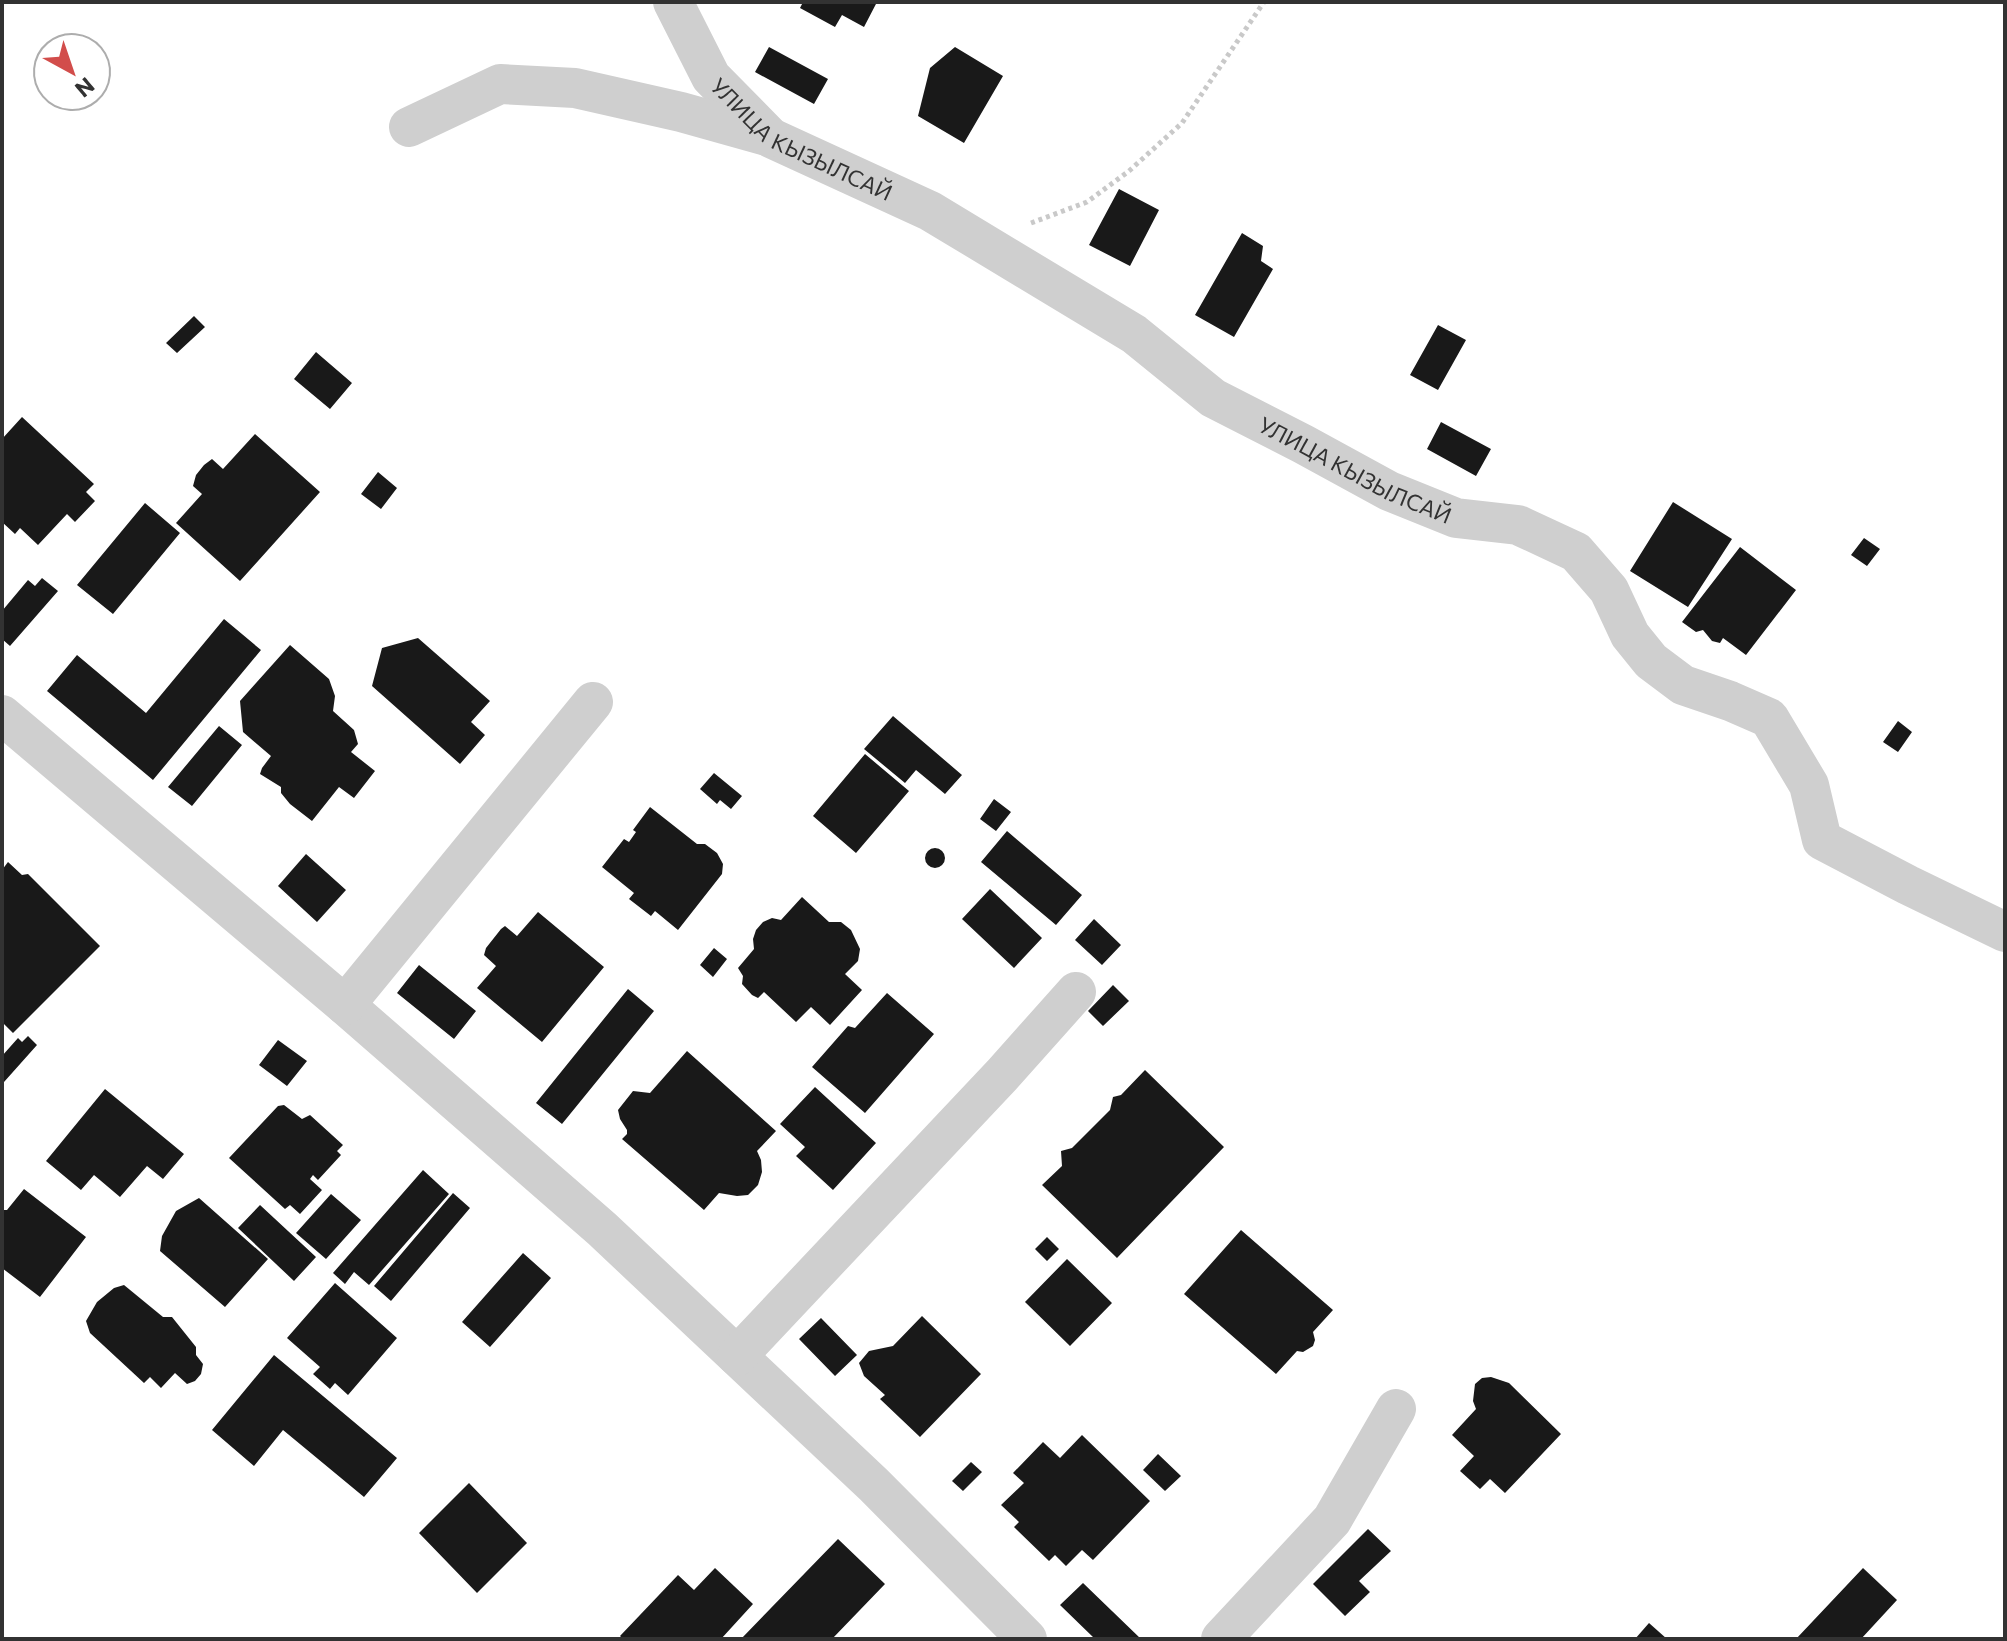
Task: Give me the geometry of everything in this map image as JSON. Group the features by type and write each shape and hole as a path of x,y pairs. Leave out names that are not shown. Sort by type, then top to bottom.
{"street":[{"name":"УЛИЦА КЫЗЫЛСАЙ","path":"673,2 711,77 771,138 930,211 1134,334 1213,398 1389,491 1456,518 1518,525 1576,552 1609,590 1630,635 1651,661 1683,685 1769,718 1809,785 1822,840 2005,932"},
{"path":"409,127 500,84 575,88 681,112 771,138"},
{"path":"345,1005 593,702"},
{"path":"2,715 345,1005 602,1229 874,1485 1027,1639"},
{"path":"737,1356 1002,1075 1076,992"},
{"path":"1221,1639 1332,1520 1396,1409"}],"path":[{"path":"1016,226 1087,202 1129,171 1182,123 1264,2"}],"building":[{"path":"803,2 877,2 864,27 842,15 835,27 800,8"},
{"path":"769,47 828,79 814,104 755,72"},
{"path":"955,47 1003,76 964,143 918,116 930,68"},
{"path":"1119,189 1159,210 1130,266 1089,245"},
{"path":"1242,233 1263,246 1261,261 1273,269 1234,337 1195,315"},
{"path":"194,316 205,327 177,353 166,343"},
{"path":"1438,325 1466,340 1438,390 1410,375"},
{"path":"316,352 352,383 330,409 294,379"},
{"path":"22,417 94,484 86,492 95,501 75,522 67,514 38,545 20,528 15,534 2,522 2,439"},
{"path":"1441,422 1491,449 1476,476 1427,449"},
{"path":"255,434 320,492 240,581 176,523 202,494 193,486 196,475 204,465 212,459 223,469"},
{"path":"378,472 397,488 381,509 361,494"},
{"path":"1673,502 1732,539 1688,607 1630,571"},
{"path":"145,503 180,533 113,614 77,585"},
{"path":"1864,538 1880,549 1867,566 1851,555"},
{"path":"1740,547 1796,590 1746,655 1723,638 1720,643 1712,641 1703,630 1696,632 1682,622"},
{"path":"42,578 58,591 10,646 2,639 2,611 28,580 35,586"},
{"path":"224,619 261,650 153,780 47,691 77,655 146,713"},
{"path":"418,638 490,701 471,722 485,735 460,764 372,686 382,648"},
{"path":"290,645 329,679 335,696 333,711 354,730 358,744 351,752 375,771 354,798 339,787 312,821 290,804 281,793 281,787 260,774 271,756 243,732 240,701"},
{"path":"893,716 962,775 945,794 916,770 905,783 864,749"},
{"path":"1898,721 1912,732 1898,752 1883,742"},
{"path":"219,726 242,745 192,806 168,787"},
{"path":"865,754 909,791 856,853 813,816"},
{"path":"714,773 742,796 731,809 720,800 717,804 700,789"},
{"path":"994,799 1011,812 996,831 980,819"},
{"path":"650,807 697,844 705,844 717,853 723,864 722,874 678,930 655,911 651,916 629,899 634,893 602,867 624,839 629,842 636,832 633,830"},
{"path":"1007,831 1082,895 1056,925 981,862"},
{"path":"935,848 942,851 945,858 942,865 935,868 928,865 925,858 928,851"},
{"path":"306,854 346,890 317,922 278,886"},
{"path":"8,862 22,875 28,874 100,946 13,1033 2,1022 2,870"},
{"path":"990,889 1042,938 1014,968 962,919"},
{"path":"802,897 829,922 841,922 851,930 860,949 858,961 845,974 862,990 830,1025 811,1007 796,1022 764,992 758,998 752,995 742,984 743,976 738,968 754,949 756,930 763,922 772,918 781,920"},
{"path":"538,912 604,967 542,1042 477,988 496,966 484,955 501,929 505,926 517,936"},
{"path":"1094,919 1121,945 1102,965 1075,940"},
{"path":"714,948 727,959 713,977 700,965"},
{"path":"419,965 476,1011 454,1039 397,993"},
{"path":"1113,985 1129,1001 1103,1026 1088,1011"},
{"path":"628,989 654,1011 562,1124 536,1103"},
{"path":"887,993 934,1034 865,1113 812,1067 848,1026 855,1028"},
{"path":"28,1036 37,1045 4,1082 2,1056 18,1038 22,1042"},
{"path":"278,1040 307,1061 287,1086 259,1065"},
{"path":"687,1051 776,1131 757,1151 762,1172 758,1185 748,1195 719,1193 704,1210 622,1139 627,1130 618,1110 633,1091 650,1093"},
{"path":"1145,1070 1224,1147 1117,1258 1042,1185 1062,1166 1061,1151 1072,1148 1110,1110 1113,1097 1121,1095"},
{"path":"815,1087 876,1143 833,1190 796,1156 805,1147 780,1124"},
{"path":"105,1089 184,1154 163,1179 147,1166 120,1197 94,1175 81,1190 46,1161"},
{"path":"284,1105 302,1119 310,1115 343,1145 337,1151 341,1155 318,1180 313,1175 310,1179 322,1190 300,1214 290,1205 285,1209 229,1158 278,1106"},
{"path":"423,1170 449,1194 369,1285 354,1272 345,1284 333,1273"},
{"path":"24,1189 86,1237 40,1297 2,1268 2,1210 7,1210"},
{"path":"453,1193 470,1208 391,1301 374,1286"},
{"path":"331,1194 361,1220 326,1259 296,1233"},
{"path":"199,1198 268,1259 225,1307 160,1251 162,1236 176,1211"},
{"path":"260,1205 316,1257 294,1281 238,1228"},
{"path":"1241,1230 1333,1310 1313,1332 1313,1346 1303,1352 1297,1351 1276,1374 1184,1294"},
{"path":"1047,1237 1059,1249 1047,1261 1035,1249"},
{"path":"523,1253 551,1278 490,1347 462,1322"},
{"path":"1067,1259 1112,1303 1070,1346 1025,1302"},
{"path":"335,1283 397,1338 348,1395 335,1383 330,1389 313,1374 320,1367 287,1338"},
{"path":"124,1285 163,1317 172,1317 196,1347 196,1355 203,1364 201,1374 195,1381 187,1384 175,1373 161,1388 150,1377 144,1383 90,1333 86,1321 97,1302 114,1288"},
{"path":"922,1316 981,1374 920,1437 880,1399 885,1395 864,1376 859,1363 869,1351 893,1346"},
{"path":"821,1318 857,1355 835,1376 799,1339"},
{"path":"274,1355 397,1458 364,1497 283,1430 254,1466 212,1430"},
{"path":"1491,1377 1509,1383 1561,1434 1505,1493 1490,1479 1480,1489 1460,1471 1474,1456 1452,1435 1476,1409 1473,1401 1475,1384 1482,1378"},
{"path":"1082,1435 1150,1501 1093,1560 1082,1550 1066,1566 1055,1555 1049,1561 1014,1527 1019,1522 1001,1505 1024,1483 1013,1473 1043,1442 1060,1458"},
{"path":"1158,1454 1181,1476 1165,1491 1143,1470"},
{"path":"971,1462 982,1472 963,1491 952,1481"},
{"path":"469,1483 527,1543 477,1593 419,1533"},
{"path":"1368,1529 1391,1551 1359,1581 1370,1592 1345,1616 1313,1584"},
{"path":"838,1539 885,1584 832,1639 741,1639"},
{"path":"715,1568 753,1604 721,1639 623,1639 620,1636 678,1575 694,1590"},
{"path":"1863,1568 1897,1600 1861,1639 1796,1639"},
{"path":"1083,1583 1141,1639 1095,1639 1060,1605"},
{"path":"1649,1623 1667,1639 1635,1639"}]}
